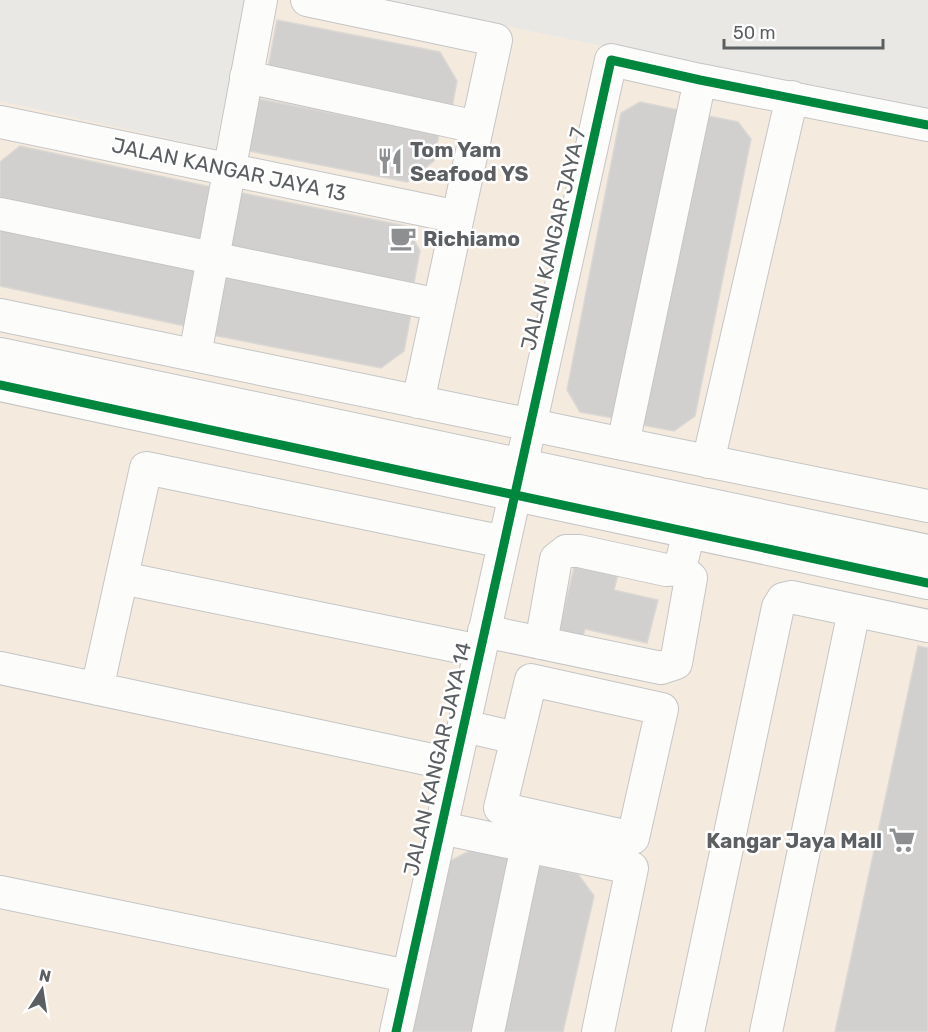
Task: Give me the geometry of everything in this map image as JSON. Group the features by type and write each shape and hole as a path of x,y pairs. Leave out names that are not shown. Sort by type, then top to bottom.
{"street":[{"path":"195,356 261,0"},
{"path":"307,0 496,40 418,402"},
{"name":"JALAN KANGAR JAYA 7","path":"521,465 611,60 700,80"},
{"path":"246,77 477,127"},
{"path":"623,444 700,80 928,125"},
{"path":"708,462 792,97"},
{"name":"JALAN KANGAR JAYA 13","path":"0,122 458,217"},
{"path":"0,214 439,305"},
{"path":"0,315 928,506"},
{"path":"0,354 928,551"},
{"path":"0,385 928,583"},
{"name":"JALAN KANGAR JAYA 14","path":"396,1032 521,465"},
{"path":"97,689 146,468 504,542"},
{"path":"681,569 689,532"},
{"path":"122,578 482,641 541,643 661,668 676,663 691,578 681,569 666,570 579,551 566,552 556,559 541,643"},
{"path":"688,1032 778,607 783,599 791,597 928,626"},
{"path":"766,1032 854,611"},
{"path":"0,668 455,765"},
{"path":"531,680 662,709 633,838 500,808 516,738 531,680"},
{"path":"464,726 516,738"},
{"path":"441,828 632,868 598,1032"},
{"path":"488,1032 528,846"},
{"path":"0,891 407,976"}],"shaded area":[{"path":"246,0 384,0 928,115 928,1032 0,1032 0,101 215,149"}],"building":[{"path":"277,20 440,52 457,81 452,108 267,73"},
{"path":"254,98 439,134 434,161 407,182 244,150"},
{"path":"640,102 679,110 618,419 580,412 567,390 621,113"},
{"path":"698,114 738,122 751,139 695,416 674,431 636,424"},
{"path":"20,146 216,188 204,247 0,203 0,162"},
{"path":"237,192 406,226 420,251 413,288 226,250"},
{"path":"0,225 198,267 185,326 0,286"},
{"path":"224,277 411,314 404,351 381,368 212,335"},
{"path":"575,564 618,574 614,590 658,600 647,643 585,629 582,640 558,634"},
{"name":"Kangar Jaya Mall","path":"918,646 928,648 928,1032 835,1032"},
{"path":"473,849 518,859 479,1032 411,1032 450,861"},
{"path":"532,864 578,874 594,896 563,1032 494,1032"}],"cycle path":[{"path":"396,1032 611,60 928,125"},
{"path":"0,385 928,583"}],"place":[{"name":"Tom Yam Seafood YS","path":"390,161"},
{"name":"Richiamo","path":"403,238"},
{"name":"Kangar Jaya Mall","path":"902,840"}]}
